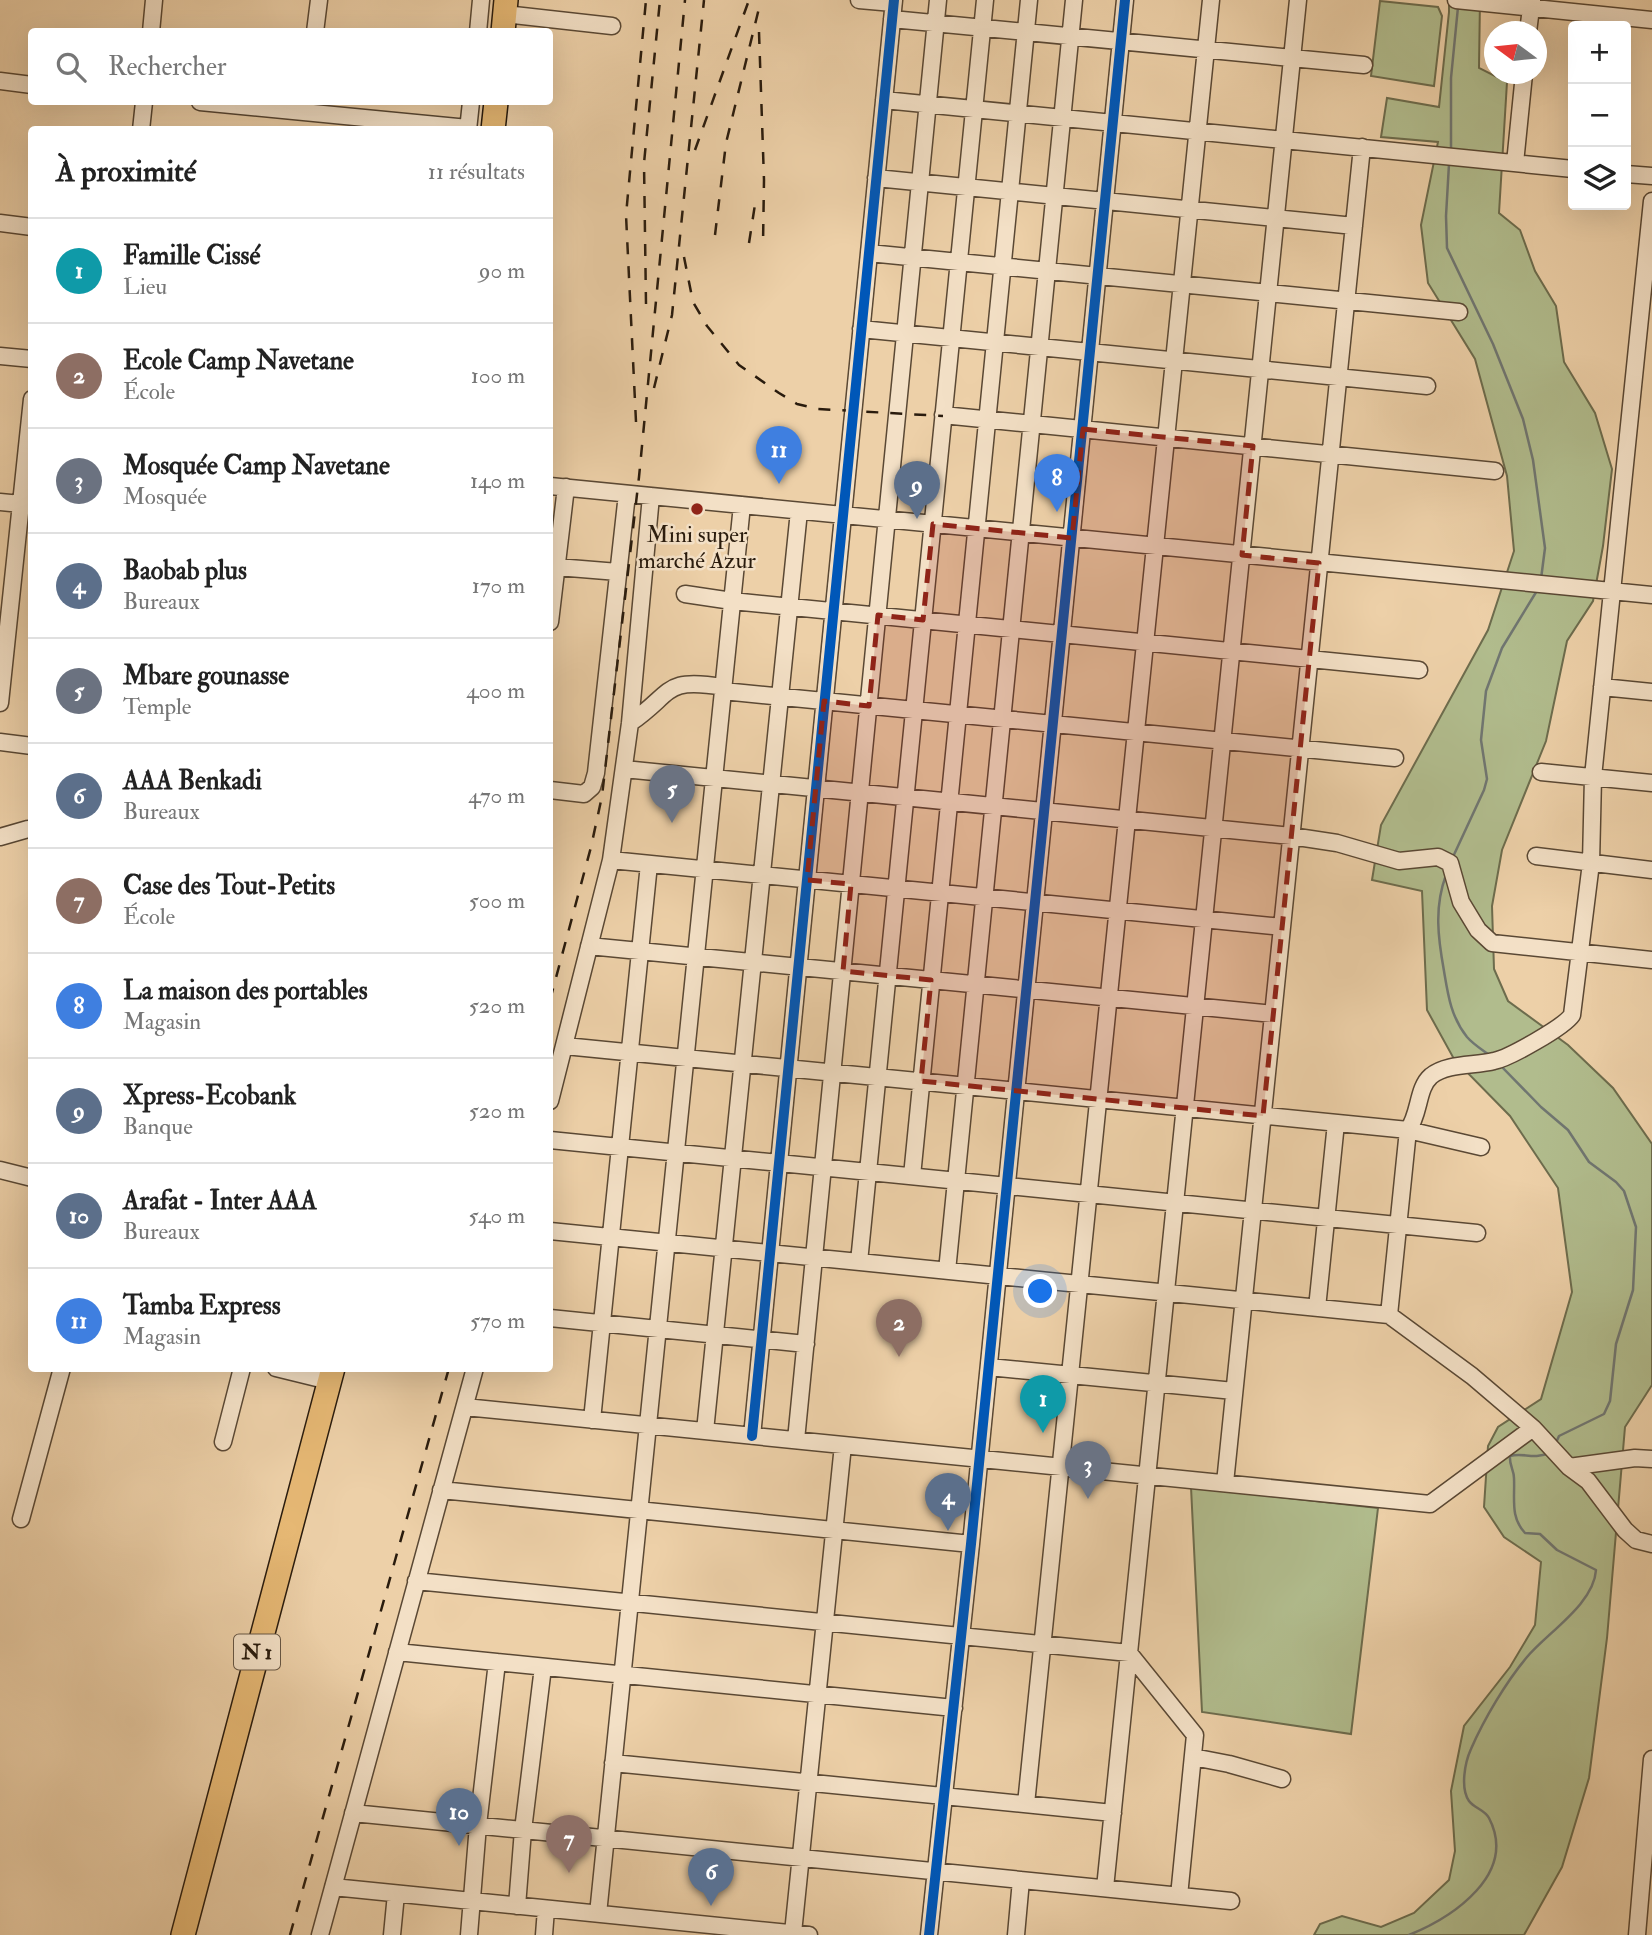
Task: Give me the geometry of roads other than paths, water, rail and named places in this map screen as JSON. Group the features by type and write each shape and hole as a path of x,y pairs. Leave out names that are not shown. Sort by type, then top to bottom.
{"highway":[{"path":"493,126 496,105"},
{"name":"N 1","path":"183,1935 331,1375"}],"street":[{"path":"151,28 154,0"},
{"path":"315,28 318,0"},
{"path":"478,28 481,0"},
{"path":"859,0 893,7 936,23 1364,65"},
{"path":"796,1440 938,0"},
{"path":"859,1262 985,0"},
{"path":"912,1177 1029,0"},
{"path":"947,1271 1074,0"},
{"path":"929,1935 962,1634 1125,0"},
{"path":"1026,1804 1211,0"},
{"path":"1105,1888 1298,0"},
{"path":"1456,0 1531,4 1652,20"},
{"path":"752,1436 893,7"},
{"path":"504,15 612,26"},
{"path":"0,82 28,85"},
{"path":"1515,163 1523,84"},
{"path":"884,100 1568,168"},
{"path":"141,126 144,105"},
{"path":"265,105 308,107 446,126"},
{"path":"468,126 471,105"},
{"path":"306,126 308,107"},
{"path":"1225,1483 1362,147"},
{"path":"1631,174 1652,176"},
{"path":"876,178 1354,226"},
{"path":"1389,1315 1408,1130 1416,1116 1427,1079 1434,1073 1496,1061 1567,1022 1572,1015 1591,863 1593,777 1612,591 1645,333 1652,201"},
{"path":"0,223 28,226"},
{"path":"869,253 1459,312"},
{"path":"861,329 1427,386"},
{"path":"0,356 28,359"},
{"path":"943,415 1495,471"},
{"path":"0,703 6,578 24,551 20,504 28,433"},
{"path":"553,598 557,567 558,487 1652,594"},
{"path":"553,790 584,793 592,787 596,773 627,494"},
{"path":"553,1090 611,860 630,723 651,496"},
{"path":"0,502 20,504"},
{"path":"598,1914 742,505"},
{"path":"705,1431 799,511"},
{"path":"557,567 618,572"},
{"path":"685,594 732,601 1419,670"},
{"path":"630,723 667,690 695,682 780,697 1395,758"},
{"path":"1602,687 1652,692"},
{"path":"0,742 28,746"},
{"path":"624,769 1291,836 1337,843 1399,860 1438,857 1448,860 1453,868 1461,902 1478,930 1492,943 1652,960"},
{"path":"1541,772 1652,783"},
{"path":"0,837 28,829"},
{"path":"1536,856 1652,870"},
{"path":"611,860 1282,927"},
{"path":"592,1420 649,864"},
{"path":"589,946 1273,1014"},
{"path":"565,1046 1408,1130 1481,1147"},
{"path":"1317,1308 1336,1123"},
{"path":"553,1140 1477,1233"},
{"path":"0,1170 28,1177"},
{"path":"553,1231 1389,1315 1472,1376 1532,1428 1569,1467 1588,1481 1625,1530 1636,1540 1652,1544"},
{"path":"553,1318 806,1343"},
{"path":"989,1367 1234,1391"},
{"path":"21,1519 61,1372"},
{"path":"223,1441 241,1372"},
{"path":"307,1372 331,1375"},
{"path":"320,1935 474,1372"},
{"path":"465,1407 1430,1504 1532,1428"},
{"path":"793,1933 843,1445"},
{"path":"1569,1467 1635,1458 1652,1459"},
{"path":"441,1490 971,1544"},
{"path":"416,1581 962,1634 1129,1653 1195,1735 1179,1896"},
{"path":"397,1652 954,1708"},
{"path":"469,1935 478,1825 497,1662"},
{"path":"517,1906 523,1830 543,1667"},
{"path":"1193,1757 1229,1763 1282,1779"},
{"path":"1637,1935 1646,1895 1652,1759"},
{"path":"614,1763 1113,1813"},
{"path":"353,1813 1231,1901"},
{"path":"1016,1935 1021,1880"},
{"path":"333,1887 598,1914 658,1927 810,1935"},
{"path":"392,1935 396,1894"},
{"path":"544,1935 546,1909"}],"waterway":[{"path":"1451,150 1451,78 1458,7"},
{"path":"1449,164 1447,248 1493,344 1523,419 1533,460 1545,548 1541,579"},
{"path":"1452,859 1487,779 1481,740 1486,691 1502,648 1538,589"},
{"path":"1446,875 1438,923 1449,997 1454,1014 1467,1037 1488,1054"},
{"path":"1501,1066 1568,1130 1589,1162 1624,1191 1636,1227 1633,1290 1616,1344 1610,1401 1604,1414 1559,1436 1555,1445"},
{"path":"1409,1935 1461,1905 1488,1875 1495,1857 1496,1838 1487,1815 1466,1796 1464,1775 1469,1754 1489,1713 1511,1678 1527,1657 1579,1606 1593,1583 1596,1570 1557,1550 1540,1534 1525,1533 1517,1521 1510,1456 1538,1456 1549,1453"}],"railway":[{"path":"636,422 626,215 646,0"},
{"path":"646,304 644,163 660,0"},
{"path":"553,989 602,796 639,477 685,0"},
{"path":"654,388 672,315 704,0"},
{"path":"695,150 749,0"},
{"path":"715,235 726,143 761,0"},
{"path":"759,32 764,180 763,244"},
{"path":"749,243 756,198"},
{"path":"684,257 693,302 707,326 739,365 779,393 797,404 818,409 943,416"},
{"path":"290,1935 448,1372"}],"place":[{"name":"Tamba Express","path":"779,484"},
{"name":"Mini super marché Azur","path":"697,509"},
{"name":"La maison des portables","path":"1057,512"},
{"name":"Xpress-Ecobank","path":"917,519"},
{"name":"Mbare gounasse","path":"672,823"},
{"name":"Ecole Camp Navetane","path":"899,1357"},
{"name":"Famille Cissé","path":"1043,1433"},
{"name":"Mosquée Camp Navetane","path":"1088,1499"},
{"name":"Baobab plus","path":"948,1531"},
{"name":"Arafat - Inter AAA","path":"459,1846"},
{"name":"Case des Tout-Petits","path":"569,1873"},
{"name":"AAA Benkadi","path":"711,1906"}]}
